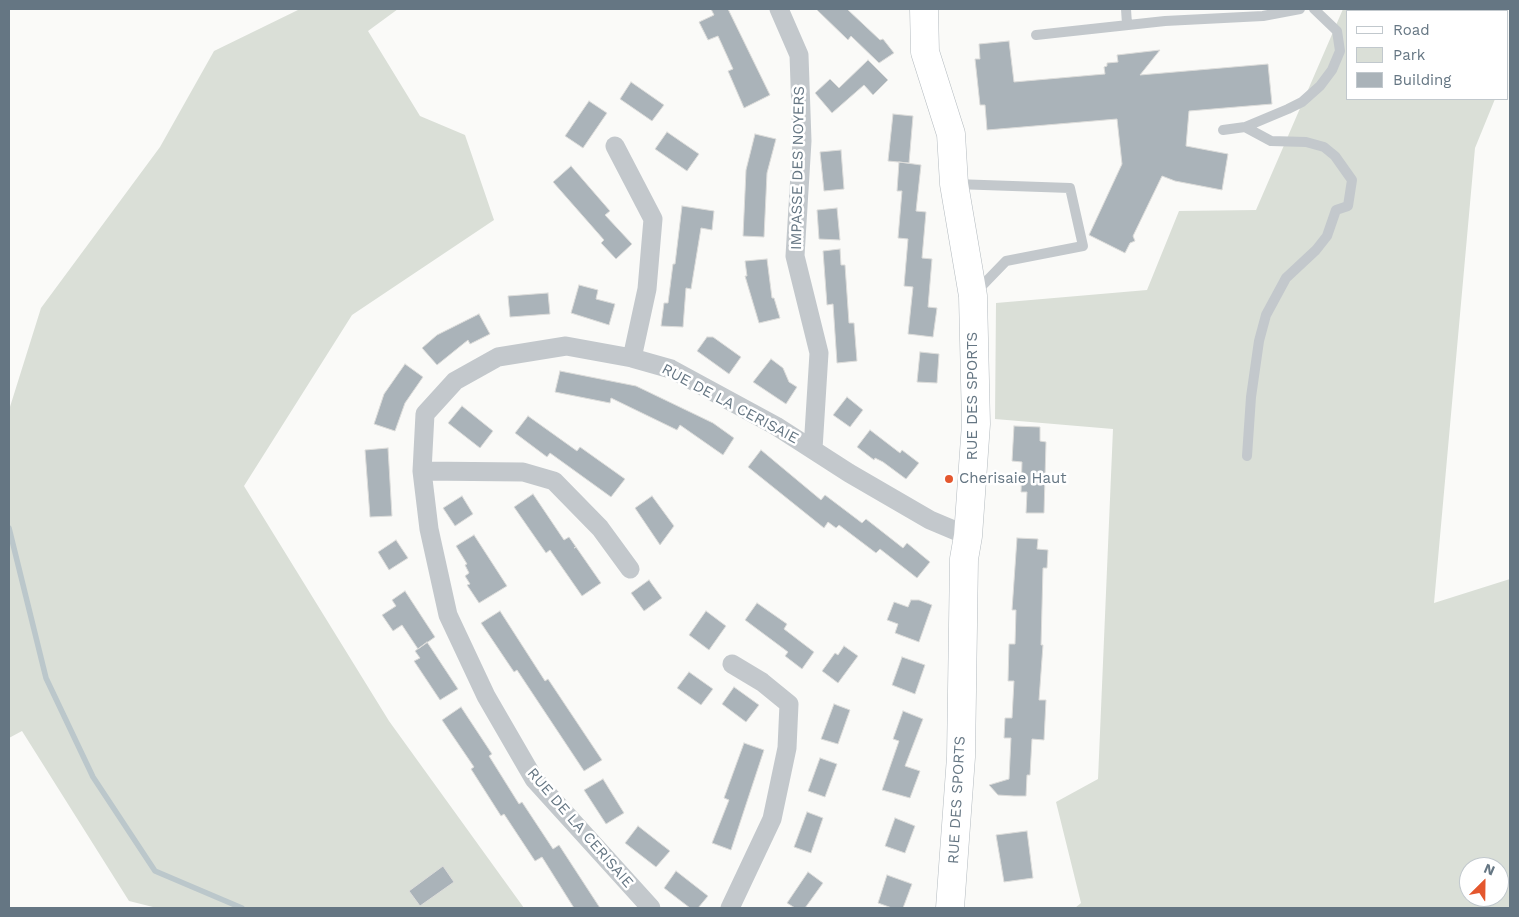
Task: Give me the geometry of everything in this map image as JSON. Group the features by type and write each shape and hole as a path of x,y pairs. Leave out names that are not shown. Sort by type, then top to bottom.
{"street":[{"name":"IMPASSE DES NOYERS","path":"779,9 799,55 802,141 795,256 818,354 813,449"},
{"name":"RUE DES SPORTS","path":"924,9 924,52 951,134 954,184 972,296 976,424 968,536 964,559 962,758 950,908"},
{"path":"615,146 653,219 647,289 632,358"},
{"name":"RUE DE LA CERISAIE","path":"651,908 534,780 486,696 448,615 429,530 422,471 425,414 455,381 498,357 566,346 632,358 671,369 776,426 849,473 930,520 968,536"},
{"path":"422,471 523,472 554,481 600,528 630,569"},
{"path":"730,908 772,819 786,748 789,704 762,682 732,664"}],"lane":[{"path":"1126,9 1127,24"},
{"path":"1036,35 1127,24 1263,16 1300,9"},
{"path":"1224,130 1245,127 1302,102 1320,86 1332,70 1340,51 1337,31 1314,9"},
{"path":"1245,127 1271,141 1306,142 1324,146 1335,156 1352,180 1348,206 1336,210 1327,236 1316,250 1286,278 1266,315 1259,341 1251,397 1247,456"},
{"path":"954,184 1070,188 1083,246 1006,261 972,296"}],"green space":[{"path":"300,9 398,9 368,31 420,116 465,135 494,220 352,315 244,486 389,721 524,908 157,908 129,901 22,731 9,738 9,410 41,308 160,147 214,51"},
{"path":"1343,9 1410,10 1346,10 1346,100 1495,100 1475,148 1434,603 1510,579 1510,908 1075,908 1081,903 1056,802 1098,779 1113,429 995,419 996,303 1147,290 1179,211 1256,210"}],"building":[{"path":"711,9 728,9 770,95 744,108 728,71 733,69 718,36 708,40 699,22 714,15"},
{"path":"816,9 847,9 880,40 883,39 894,53 879,63 851,36 848,40"},
{"path":"1009,41 1014,82 1105,74 1104,67 1107,66 1107,63 1118,62 1117,55 1160,50 1140,75 1268,64 1272,104 1189,111 1186,146 1228,154 1222,190 1175,181 1162,176 1133,236 1135,241 1130,243 1125,253 1089,235 1122,164 1117,119 987,130 985,105 980,105 975,59 980,59 979,44"},
{"path":"868,60 888,80 873,95 864,85 832,113 815,93 830,79 839,88"},
{"path":"631,82 664,105 652,121 620,99"},
{"path":"589,101 607,113 583,148 565,136"},
{"path":"893,114 913,116 909,163 888,161"},
{"path":"667,132 699,154 687,171 655,149"},
{"path":"755,134 776,139 767,173 764,237 743,236 746,170"},
{"path":"841,150 844,189 824,191 820,152"},
{"path":"899,162 921,165 916,211 926,212 922,258 932,259 928,307 937,308 933,337 908,334 913,287 904,286 908,239 898,238 902,191 897,191"},
{"path":"571,166 610,211 605,215 632,244 616,259 601,243 604,240 553,182"},
{"path":"682,206 714,211 712,230 701,228 691,289 686,288 683,327 661,326 664,303 668,303 673,264 675,264"},
{"path":"837,208 840,240 819,239 817,210"},
{"path":"840,249 841,265 845,265 849,323 854,323 857,361 837,363 833,304 827,305 823,251"},
{"path":"767,259 772,298 774,298 780,318 759,323 745,276 747,276 745,261"},
{"path":"579,285 598,290 596,299 615,304 609,325 571,313"},
{"path":"548,293 550,314 510,317 508,296"},
{"path":"479,314 490,334 470,344 468,340 437,365 422,348 437,335"},
{"path":"707,337 713,337 741,357 729,374 697,351"},
{"path":"920,352 939,354 937,383 917,382"},
{"path":"771,359 783,368 789,382 797,387 786,404 753,382"},
{"path":"405,364 423,377 405,403 395,431 374,424 384,394"},
{"path":"560,371 636,386 713,423 734,438 723,455 680,425 677,430 611,398 610,403 555,392"},
{"path":"847,397 863,410 850,427 833,415"},
{"path":"462,406 493,431 480,448 448,423"},
{"path":"528,416 577,451 580,447 625,479 611,497 550,453 547,457 515,433"},
{"path":"1014,426 1040,427 1040,441 1046,442 1044,513 1026,513 1027,492 1021,492 1022,462 1012,461"},
{"path":"870,430 900,453 902,450 919,463 906,479 883,462 875,458 874,460 857,447"},
{"path":"388,448 392,516 370,517 365,450"},
{"path":"761,450 821,500 825,495 862,523 866,519 903,548 907,543 930,562 917,578 880,549 876,553 839,525 836,528 828,522 824,528 748,467"},
{"path":"533,494 564,540 569,537 601,583 582,596 550,550 546,553 514,507"},
{"path":"462,496 473,514 455,526 443,508"},
{"path":"652,496 674,526 660,545 635,508"},
{"path":"474,535 507,586 479,603 467,585 470,584 465,576 469,573 465,565 467,564 456,546"},
{"path":"1017,538 1038,539 1037,549 1048,550 1047,568 1043,568 1041,645 1043,645 1039,700 1046,700 1044,740 1032,739 1030,775 1027,775 1026,796 998,795 989,785 1009,779 1011,738 1004,738 1005,718 1012,718 1014,681 1008,681 1009,644 1015,644 1016,610 1012,610"},
{"path":"396,540 408,558 389,570 378,552"},
{"path":"649,580 662,598 644,611 631,593"},
{"path":"405,591 435,637 418,649 402,625 393,631 382,615 396,606 392,600"},
{"path":"911,600 919,600 932,605 919,642 895,633 898,624 887,620 894,602 908,607"},
{"path":"757,603 787,624 784,629 814,652 802,669 785,656 788,652 745,620"},
{"path":"500,611 545,681 548,679 602,760 584,771 517,670 514,672 481,623"},
{"path":"706,611 726,626 709,650 689,635"},
{"path":"427,642 458,689 440,700 414,661 420,658 415,651"},
{"path":"844,646 858,656 838,683 822,671 835,653 838,655"},
{"path":"902,657 925,665 915,694 892,685"},
{"path":"689,672 713,689 701,705 677,688"},
{"path":"734,687 759,705 746,722 722,704"},
{"path":"834,704 850,710 838,744 821,739"},
{"path":"461,707 492,754 489,756 519,804 522,802 553,849 559,845 600,908 574,908 542,857 535,861 504,814 501,816 471,769 474,767 442,720"},
{"path":"903,711 923,719 905,766 920,771 910,798 882,790 899,741 893,739"},
{"path":"744,743 764,750 731,850 712,843 729,800 724,798"},
{"path":"820,758 837,764 825,797 808,791"},
{"path":"603,779 624,813 606,824 584,790"},
{"path":"807,812 823,818 811,853 794,847"},
{"path":"895,818 915,826 905,853 885,846"},
{"path":"638,826 670,851 656,867 625,843"},
{"path":"1027,831 1033,878 1004,882 996,835"},
{"path":"443,866 454,882 420,906 409,891"},
{"path":"676,871 708,896 698,908 690,908 664,888"},
{"path":"808,872 823,883 805,908 795,908 787,903"},
{"path":"887,875 912,884 903,908 892,908 878,903"}],"waterway":[{"path":"9,528 46,678 93,777 155,871 242,908"}],"place":[{"name":"Cherisaie Haut","path":"949,479"}]}
